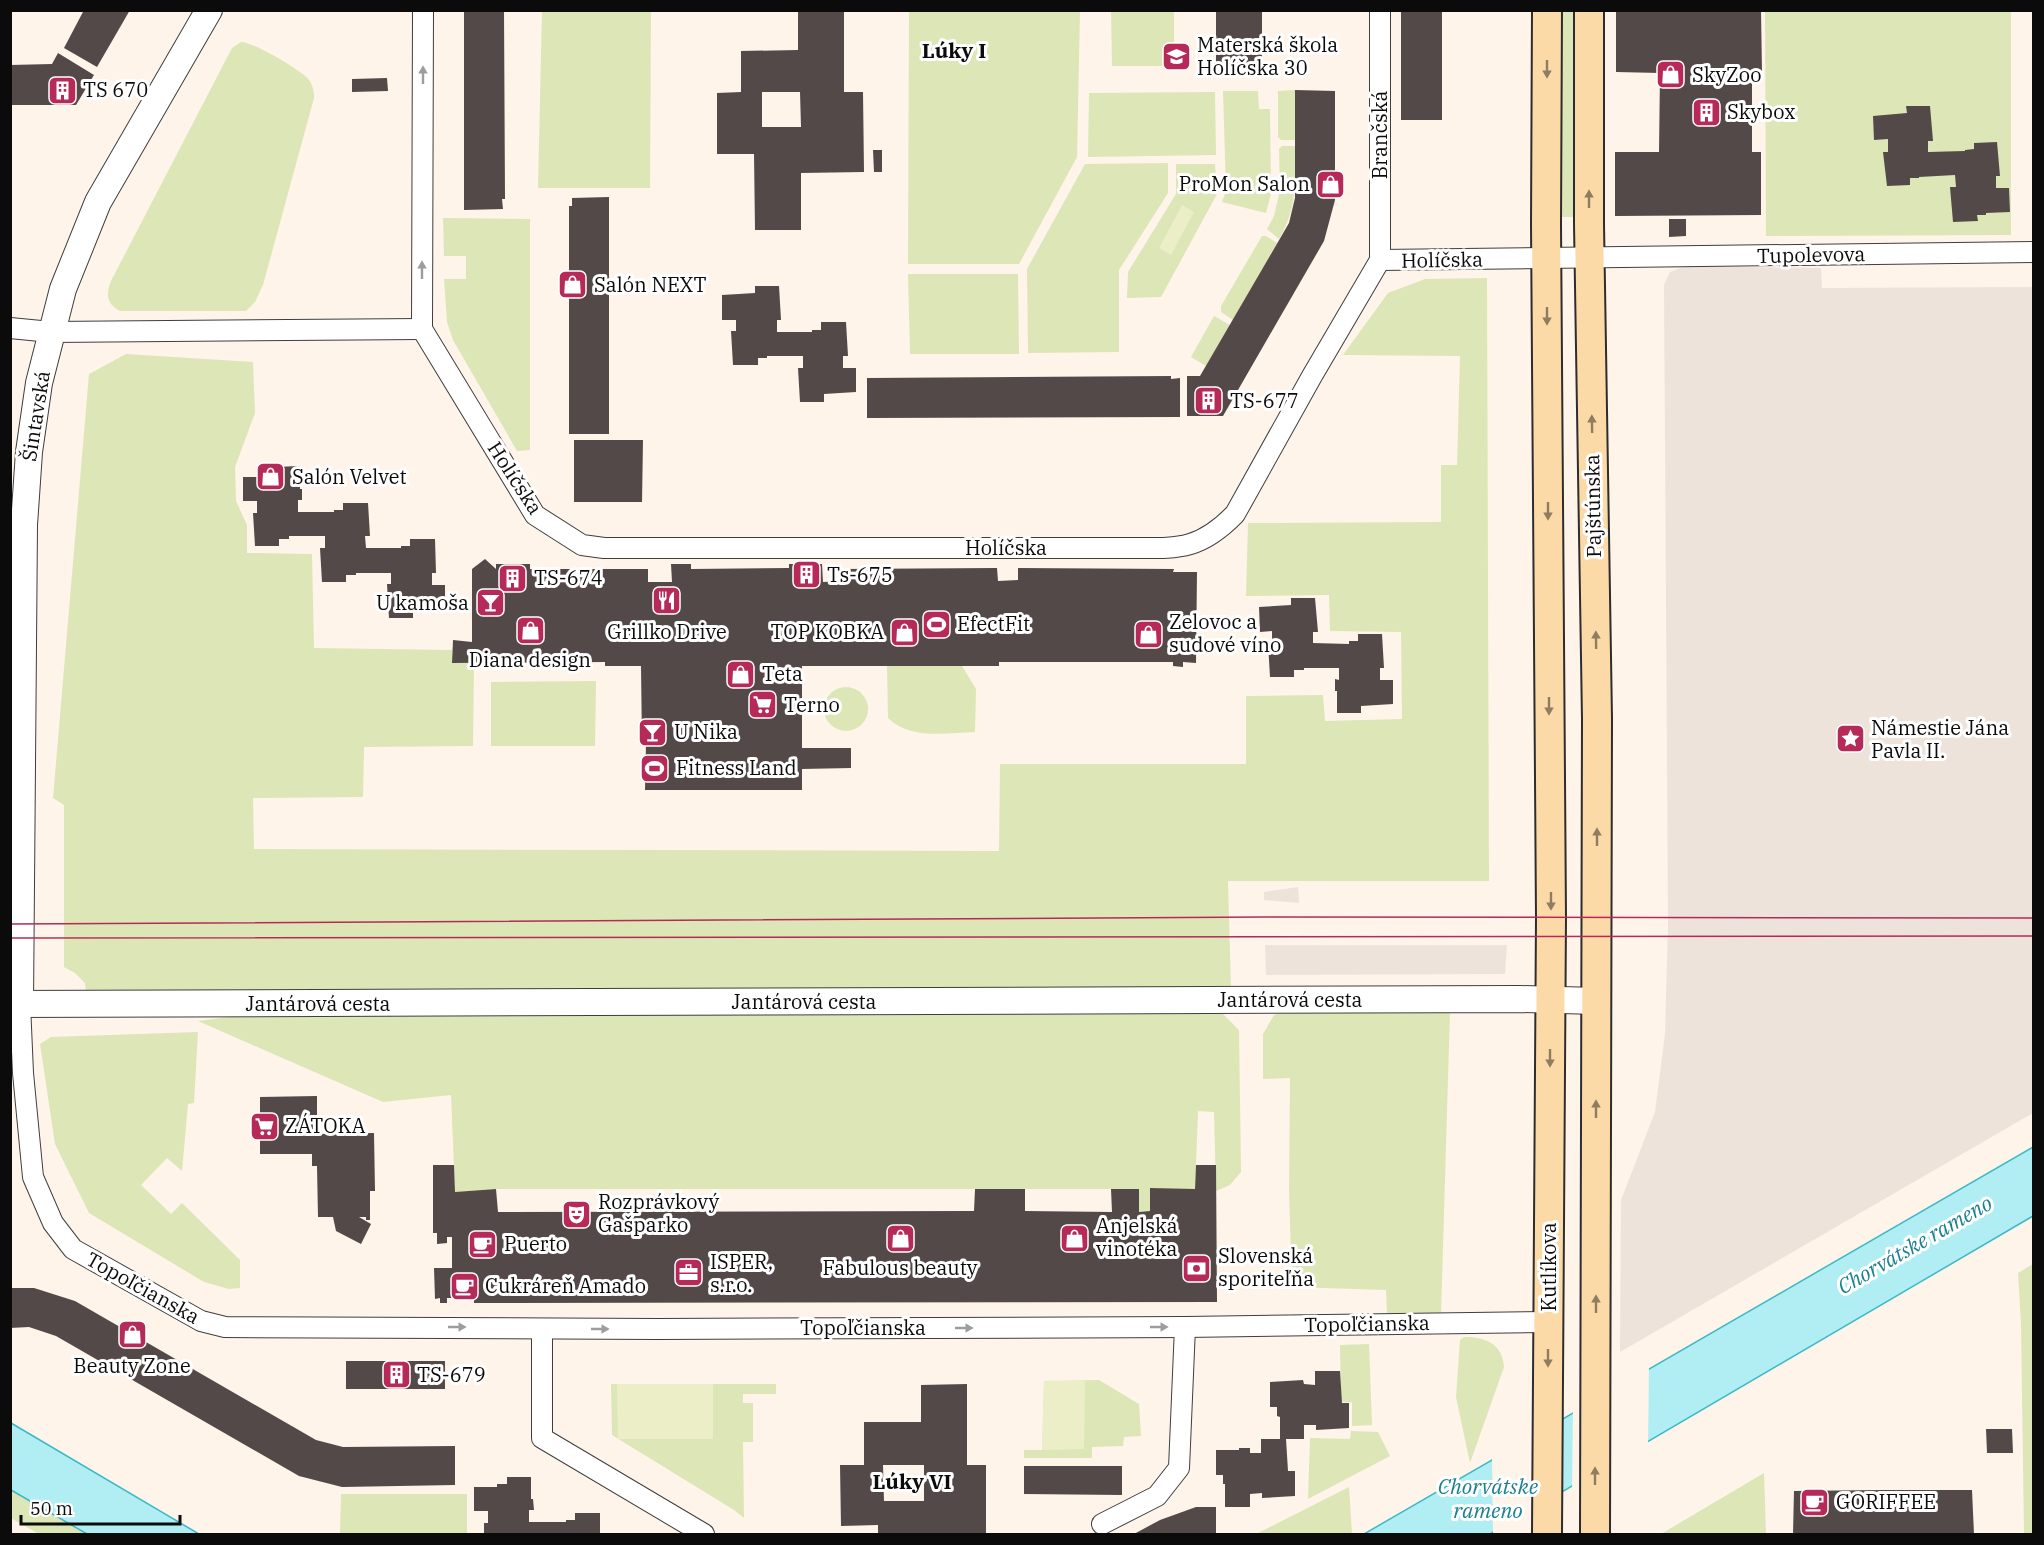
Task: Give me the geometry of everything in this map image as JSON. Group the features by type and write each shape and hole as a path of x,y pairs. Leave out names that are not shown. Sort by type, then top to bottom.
{"main road":[{"path":"1547,10 1550,1000"},
{"name":"Pajštúnska","path":"1588,10 1589,258 1597,719 1597,1000"},
{"name":"Kutlíkova","path":"1547,1534 1550,1000"},
{"path":"1595,1534 1597,1000"}],"street":[{"name":"Šintavská","path":"15,1004 24,525 39,383 63,289 98,202 209,10"},
{"path":"10,328 51,332 422,329 423,10"},
{"name":"Brančská","path":"1380,10 1380,260"},
{"name":"Tupolevova","path":"1546,258 2034,252"},
{"name":"Holíčska","path":"422,329 535,515 582,545 604,548 1181,548 1198,543 1213,534 1235,514 1380,260 1546,258"},
{"name":"Jantárová cesta","path":"15,1004 1597,1000"},
{"name":"Topoľčianska","path":"15,1004 33,1177 53,1223 73,1249 213,1326 542,1329 1185,1327 1549,1322"},
{"path":"1102,1524 1157,1496 1179,1468 1185,1327"},
{"path":"542,1329 542,1438 704,1534"}],"green space":[{"path":"648,10 651,12 650,188 538,188 542,11"},
{"path":"909,11 1080,11 1077,157 1019,264 908,264"},
{"path":"1111,11 1174,11 1174,66 1112,66"},
{"path":"1559,11 1575,11 1575,217 1560,217"},
{"path":"1765,11 2011,11 2011,235 1766,236"},
{"path":"241,42 266,51 297,70 309,80 314,93 263,285 255,302 246,311 120,311 112,305 108,298 111,281 232,48"},
{"path":"1295,90 1295,140 1281,140 1278,137 1278,91"},
{"path":"1223,91 1258,91 1259,109 1270,109 1271,193 1266,213 1222,202 1226,191"},
{"path":"1215,92 1216,155 1088,157 1089,93"},
{"path":"1282,146 1295,146 1295,182 1290,216 1279,239 1267,229 1274,216 1280,190 1279,149"},
{"path":"1168,163 1168,193 1119,270 1119,352 1028,353 1027,269 1085,164"},
{"path":"1176,164 1215,164 1217,194 1161,297 1127,298 1128,272 1176,194"},
{"path":"1182,205 1194,212 1171,255 1159,248"},
{"path":"443,218 530,219 530,450 517,451 453,340 447,322 444,279 466,279 466,256 444,256"},
{"path":"1262,236 1277,243 1233,320 1221,312 1221,306"},
{"path":"908,274 1018,274 1019,354 910,354"},
{"path":"1487,278 1489,881 1228,881 1231,990 86,993 85,983 75,973 64,967 64,805 53,798 89,374 126,354 253,362 255,413 235,467 236,501 247,525 247,553 312,554 314,648 452,650 452,662 474,663 473,746 364,747 363,797 253,798 254,849 999,851 1000,764 1246,764 1246,696 1323,695 1325,721 1402,719 1401,632 1330,631 1329,595 1246,596 1248,523 1441,522 1441,465 1457,465 1460,356 1343,355 1388,293 1425,279"},
{"path":"1214,316 1230,325 1206,366 1191,357"},
{"path":"887,666 962,666 976,689 975,732 929,734 907,730 897,725 888,718"},
{"path":"596,681 595,746 491,746 491,682"},
{"path":"846,687 855,688 862,693 867,700 867,718 862,725 855,730 846,731 837,730 830,725 825,718 824,709 825,700 830,693 837,688"},
{"path":"1289,1010 1450,1011 1441,1315 1387,1314 1386,1290 1292,1287 1289,1191 1290,1078 1263,1079 1263,1034 1274,1015"},
{"path":"1220,1011 1239,1030 1241,1172 1230,1185 1216,1191 1214,1112 1198,1111 1195,1189 1150,1189 1150,1211 1139,1212 1138,1189 496,1189 455,1192 451,1095 383,1102 198,1021 261,1013"},
{"path":"198,1032 194,1103 188,1104 182,1171 167,1158 141,1185 171,1214 182,1203 240,1260 240,1288 229,1289 204,1282 89,1213 55,1144 40,1044 51,1037"},
{"path":"2033,1264 2034,1534 2024,1534 2021,1324 2018,1273"},
{"path":"1464,1337 1479,1338 1491,1343 1500,1352 1504,1367 1470,1463 1456,1397 1460,1340"},
{"path":"1369,1344 1372,1425 1352,1426 1352,1402 1341,1402 1340,1345"},
{"path":"1099,1380 1139,1404 1141,1436 1124,1437 1123,1446 1092,1447 1092,1458 1024,1458 1024,1450 1042,1450 1044,1381"},
{"path":"1044,1381 1085,1381 1084,1449 1042,1450"},
{"path":"611,1384 776,1384 776,1394 743,1394 743,1403 753,1403 753,1442 743,1442 744,1518 612,1435"},
{"path":"617,1384 713,1384 713,1439 618,1439"},
{"path":"1351,1431 1378,1432 1390,1456 1308,1499 1310,1438 1350,1439"},
{"path":"1764,1473 1766,1534 1661,1534"},
{"path":"1349,1487 1352,1534 1256,1534"},
{"path":"11,1490 87,1534 39,1534 11,1518"},
{"path":"341,1494 467,1494 467,1534 340,1534"}],"shaded area":[{"name":"Námestie Jána Pavla II.","path":"1685,266 1821,268 1822,288 2033,287 2033,1113 1620,1352 1621,1200 1655,1112 1665,1034 1668,924 1664,285 1670,272"},
{"path":"1298,887 1299,903 1264,900 1264,892"},
{"path":"1265,945 1507,945 1505,974 1266,975"}],"water":[{"name":"Chorvátske rameno","path":"2033,1147 2033,1216 1490,1534 1364,1534"},
{"path":"11,1423 199,1534 87,1534 11,1490"}],"pier":[{"path":"1649,1366 1648,1446 1572,1490 1573,1410"},
{"path":"1562,1416 1561,1496 1493,1534 1492,1457"}],"building":[{"path":"84,10 130,10 97,67 64,48"},
{"path":"464,10 504,10 505,199 502,199 503,209 464,210"},
{"path":"1216,10 1262,10 1262,65 1216,67"},
{"path":"1401,10 1442,10 1442,120 1401,120"},
{"name":"Skybox","path":"1616,10 1761,10 1762,72 1752,72 1752,152 1761,152 1761,215 1615,216 1615,152 1659,152 1660,73 1616,72"},
{"path":"798,12 844,12 844,92 863,92 864,172 801,173 801,230 755,230 754,154 717,154 717,93 741,92 741,51 798,50","holes":["762,92 800,92 801,127 762,127"]},
{"name":"TS 670","path":"58,53 94,75 76,105 10,105 10,65 52,64"},
{"path":"387,78 388,91 352,92 352,79"},
{"path":"1295,90 1335,91 1335,200 1324,241 1223,416 1187,416 1187,376 1200,376 1289,223 1295,198"},
{"path":"1906,106 1930,106 1933,141 1928,141 1928,152 1965,151 1974,149 1974,143 1997,142 2000,176 1996,176 1996,188 2009,188 2010,212 1977,215 1978,221 1953,222 1950,187 1956,187 1955,175 1910,178 1910,185 1887,186 1883,152 1888,152 1888,139 1874,140 1873,116 1907,113"},
{"path":"873,150 882,150 882,172 874,172"},
{"path":"609,197 609,434 569,434 569,206 572,206 572,198"},
{"path":"1669,219 1686,219 1686,236 1669,237"},
{"path":"755,286 779,286 781,320 777,320 777,332 812,332 812,330 821,330 821,322 846,322 848,356 843,356 843,368 856,368 856,392 824,394 824,402 800,402 798,368 803,368 803,356 767,356 767,358 758,358 758,365 733,365 731,331 736,331 736,320 722,320 722,295 755,293"},
{"path":"1171,376 1171,379 1180,378 1180,417 867,418 867,378"},
{"path":"574,440 643,440 642,502 574,502"},
{"path":"300,466 302,500 298,500 298,512 334,512 334,510 343,510 343,503 368,503 370,536 365,536 366,548 401,548 401,546 410,546 410,539 435,539 436,573 432,573 432,585 445,585 445,609 413,611 413,618 389,618 387,584 391,584 391,573 356,573 356,575 346,575 346,582 322,582 320,548 325,548 325,536 289,536 289,539 279,539 279,546 255,546 253,513 257,513 257,501 243,501 243,477 266,477 266,474 275,474 275,467"},
{"path":"485,559 496,569 496,564 530,564 530,569 648,569 648,582 672,582 671,564 691,564 691,569 789,568 789,564 822,564 823,582 842,581 842,569 997,568 998,581 1018,580 1018,568 1174,569 1173,572 1197,572 1196,663 1183,662 1183,667 1173,666 1173,662 999,662 999,666 802,666 802,748 851,748 851,768 802,769 802,790 645,790 646,744 642,744 641,666 605,666 605,662 452,663 453,640 472,642 472,569"},
{"path":"1291,598 1315,598 1318,632 1313,632 1313,643 1349,644 1349,641 1358,641 1358,634 1382,634 1384,668 1380,668 1380,680 1393,680 1393,704 1361,706 1361,713 1337,713 1335,679 1339,680 1339,668 1304,668 1304,670 1294,670 1294,677 1270,677 1268,643 1272,643 1272,631 1260,632 1259,607 1291,605"},
{"path":"317,1096 317,1134 374,1133 375,1191 370,1191 370,1220 366,1220 366,1217 359,1217 371,1224 361,1244 336,1231 333,1217 318,1217 317,1166 312,1166 312,1154 260,1154 260,1097"},
{"path":"433,1165 454,1165 455,1192 496,1189 498,1212 974,1211 975,1189 1025,1189 1025,1211 1112,1212 1111,1189 1139,1189 1139,1212 1150,1211 1150,1188 1195,1189 1196,1165 1216,1165 1217,1302 474,1303 474,1298 447,1298 447,1303 440,1303 440,1298 435,1299 434,1268 452,1268 452,1237 447,1237 447,1243 437,1244 437,1233 433,1233"},
{"path":"10,1288 34,1288 75,1301 316,1440 343,1447 455,1446 455,1485 342,1487 299,1476 56,1336 29,1327 10,1328"},
{"name":"TS-679","path":"346,1361 445,1361 445,1389 346,1389"},
{"path":"1315,1371 1340,1371 1342,1403 1349,1403 1349,1428 1316,1430 1316,1425 1304,1425 1304,1439 1286,1439 1288,1471 1295,1471 1295,1496 1262,1498 1262,1493 1250,1494 1250,1507 1225,1507 1223,1475 1216,1475 1216,1450 1250,1448 1250,1453 1261,1453 1261,1439 1280,1439 1280,1417 1277,1416 1277,1407 1270,1407 1270,1382 1303,1380 1304,1384 1315,1385"},
{"path":"967,1384 967,1465 986,1465 986,1534 878,1534 878,1525 841,1526 840,1465 864,1465 864,1422 921,1422 921,1385","holes":["883,1465 924,1465 924,1501 884,1501"]},
{"path":"1986,1429 2012,1429 2013,1453 1987,1453"},
{"path":"1024,1466 1122,1466 1122,1495 1024,1494"},
{"path":"507,1477 531,1477 531,1499 533,1499 534,1510 529,1510 529,1522 566,1522 566,1520 575,1520 575,1513 600,1513 600,1534 484,1534 484,1523 488,1523 488,1511 474,1511 474,1487 497,1487 497,1484 507,1484"},
{"path":"1972,1490 1974,1534 1793,1534 1794,1491"},
{"path":"1196,1507 1216,1507 1216,1534 1134,1534 1160,1520"}],"tram line":[{"path":"10,924 1265,917 2034,918"},
{"path":"10,938 2034,936"}],"place":[{"name":"Materská škola Holíčska 30","path":"1176,56"},
{"name":"SkyZoo","path":"1671,75"},
{"name":"TS 670","path":"62,90"},
{"name":"Skybox","path":"1706,112"},
{"name":"ProMon Salon","path":"1331,184"},
{"name":"Salón NEXT","path":"573,285"},
{"name":"TS-677","path":"1209,401"},
{"name":"Salón Velvet","path":"271,477"},
{"name":"Ts-675","path":"806,575"},
{"name":"TS-674","path":"513,578"},
{"name":"Grillko Drive","path":"667,601"},
{"name":"U kamoša","path":"490,603"},
{"name":"EfectFit","path":"936,624"},
{"name":"Diana design","path":"530,630"},
{"name":"TOP KOBKA","path":"905,632"},
{"name":"Zelovoc a sudové víno","path":"1148,634"},
{"name":"Teta","path":"741,674"},
{"name":"Terno","path":"763,705"},
{"name":"U Nika","path":"653,732"},
{"name":"Námestie Jána Pavla II.","path":"1850,739"},
{"name":"Fitness Land","path":"655,768"},
{"name":"ZÁTOKA","path":"264,1126"},
{"name":"Rozprávkový Gašparko","path":"577,1214"},
{"name":"Fabulous beauty","path":"900,1238"},
{"name":"Anjelská vinotéka","path":"1075,1238"},
{"name":"Puerto","path":"483,1244"},
{"name":"Slovenská sporiteľňa","path":"1197,1268"},
{"name":"ISPER, s.r.o.","path":"689,1273"},
{"name":"Cukráreň Amado","path":"464,1286"},
{"name":"Beauty Zone","path":"132,1335"},
{"name":"TS-679","path":"396,1375"},
{"name":"GORIFFEE","path":"1815,1502"}],"district":[{"name":"Lúky I","path":"954,51"},
{"name":"Lúky VI","path":"912,1482"}]}
